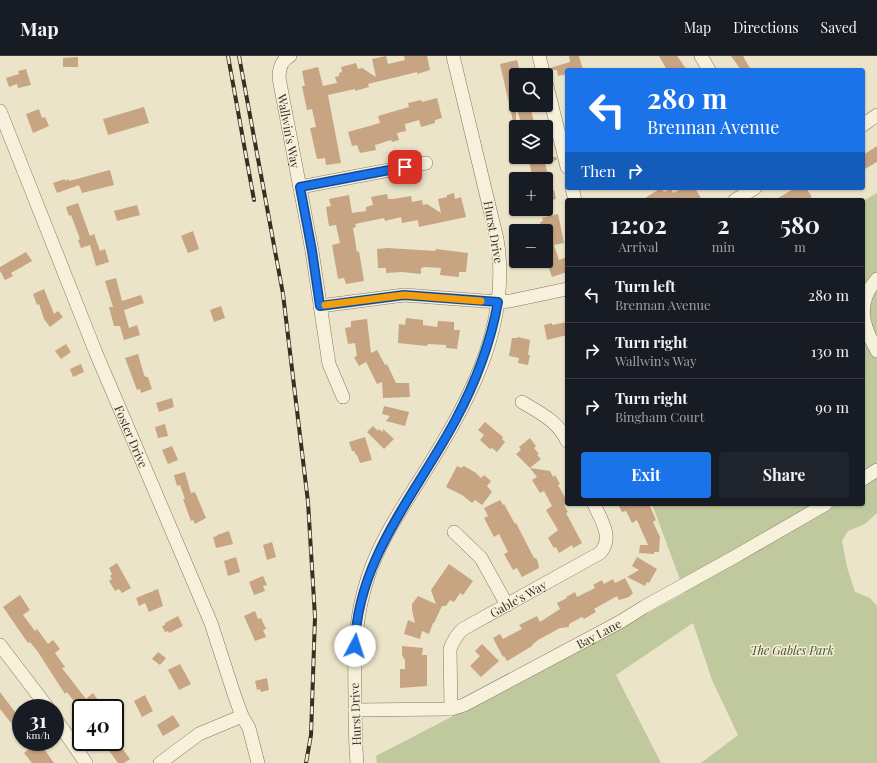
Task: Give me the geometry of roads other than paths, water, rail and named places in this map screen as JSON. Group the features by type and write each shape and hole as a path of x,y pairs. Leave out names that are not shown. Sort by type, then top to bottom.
{"street":[{"name":"Wallwin's Way","path":"290,56 287,57 281,65 279,78 312,251 329,364 343,397"},
{"name":"Hurst Drive","path":"357,763 354,730 355,642 361,602 368,576 386,535 466,401 490,342 498,302 501,270 496,233 453,56"},
{"path":"539,56 542,68"},
{"path":"700,56 708,68"},
{"path":"553,110 565,159"},
{"name":"Foster Drive","path":"0,111 96,353 211,623 242,716 248,728 258,763"},
{"path":"865,124 877,115"},
{"path":"300,187 426,163"},
{"path":"738,198 752,190"},
{"path":"865,301 867,294 877,279"},
{"path":"320,306 404,295 498,302 510,301 565,289"},
{"path":"865,326 877,351"},
{"path":"522,402 548,417 557,426 565,438"},
{"path":"865,478 877,470"},
{"name":"Gable's Way","path":"451,709 450,649 453,641 463,629 600,553 605,547 607,538 605,528 595,506"},
{"name":"Bay Lane","path":"355,710 451,709 464,705 620,622 823,506"},
{"path":"454,532 481,558 507,605"},
{"path":"0,645 41,699"},
{"path":"160,763 199,734 242,716"},
{"path":"64,731 86,763"}],"railway":[{"path":"228,56 254,200"},
{"path":"239,56 283,294 308,502 315,617 311,735 306,763"}],"park label":[{"name":"The Gables Park","path":"792,650"}]}
